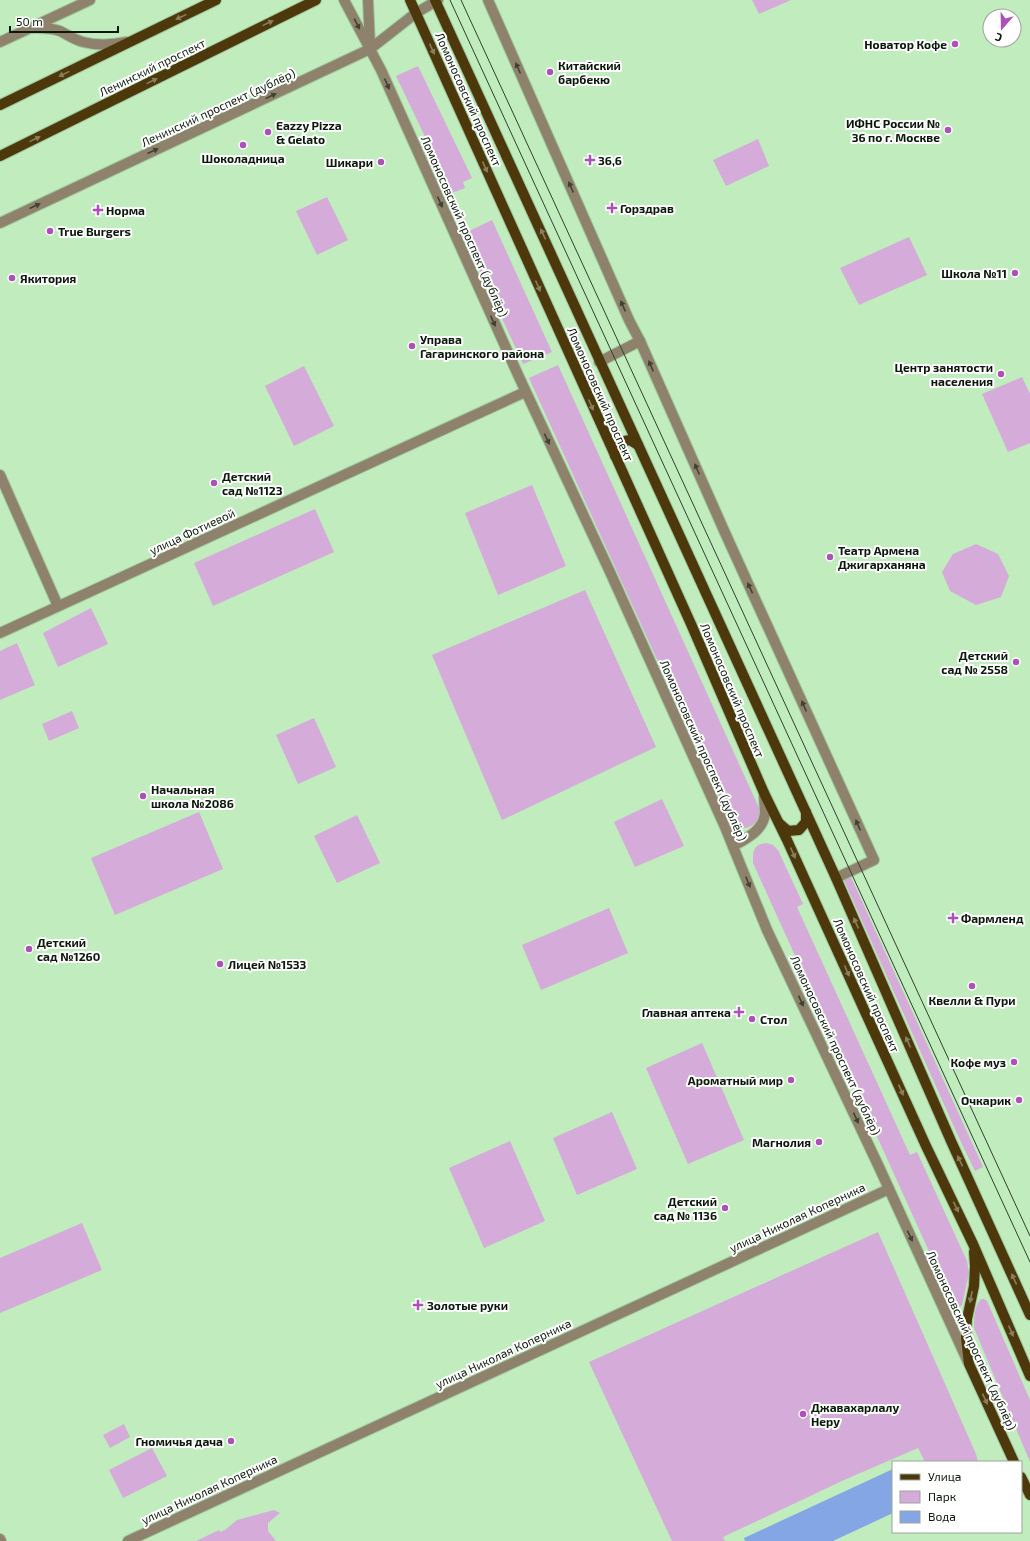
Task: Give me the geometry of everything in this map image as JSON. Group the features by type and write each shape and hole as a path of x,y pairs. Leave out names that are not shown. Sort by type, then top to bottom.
{"main road":[{"path":"0,105 216,0"},
{"name":"Ленинский проспект","path":"0,156 316,0"},
{"name":"Ломоносовский проспект","path":"410,0 687,617 764,793 780,824 926,1146 973,1244 1030,1376"},
{"name":"Ломоносовский проспект","path":"436,0 565,283 599,362 806,811 951,1141 1030,1315"},
{"path":"615,456 616,448 621,442 630,440 638,445"},
{"path":"780,824 788,831 799,830 806,822 806,811"},
{"path":"969,1364 967,1319 974,1286 975,1266 973,1244"},
{"name":"Ломоносовский проспект (дублёр)","path":"969,1364 1014,1461"},
{"path":"1024,1480 1030,1495"}],"street":[{"path":"0,42 90,0"},
{"name":"Ломоносовский проспект (дублёр)","path":"344,0 370,48 525,392 610,572 733,846 767,930 889,1189 969,1364"},
{"path":"368,0 370,48"},
{"name":"Ленинский проспект (дублёр)","path":"0,222 370,48 416,13 436,0"},
{"path":"488,0 629,320 640,341 874,860 836,878"},
{"path":"29,28 45,27 58,31 81,42 95,45 110,45 130,41"},
{"path":"599,362 640,341"},
{"name":"улица Фотиевой","path":"0,633 525,392"},
{"path":"0,475 58,606"},
{"path":"733,846 751,836 761,824 765,814 764,793"},
{"name":"улица Николая Коперника","path":"128,1541 889,1189"}],"green space":[{"path":"752,0 791,0 759,14"},
{"path":"418,66 472,178 463,182 465,188 452,193 396,76"},
{"path":"758,139 769,166 726,186 713,160"},
{"path":"327,197 348,240 317,255 296,211"},
{"path":"492,220 552,352 523,364 463,234"},
{"path":"909,237 927,275 859,305 840,268"},
{"path":"558,365 759,808 758,819 751,826 741,828 731,822 529,378"},
{"path":"304,366 334,426 294,446 265,386"},
{"path":"1022,377 1030,394 1030,443 1008,452 982,394"},
{"path":"532,485 566,566 498,595 465,513"},
{"path":"315,509 334,552 213,606 194,563"},
{"path":"976,544 998,554 1009,576 1001,597 976,605 950,591 942,572 953,554"},
{"path":"585,590 656,747 502,820 432,655"},
{"path":"91,608 108,644 58,667 43,633"},
{"path":"17,643 35,685 0,700 0,651"},
{"path":"72,711 79,728 49,741 42,724"},
{"path":"314,718 336,767 298,784 276,735"},
{"path":"662,799 684,846 635,867 614,822"},
{"path":"199,812 223,869 115,915 91,858"},
{"path":"357,815 380,863 337,883 314,836"},
{"path":"766,843 773,845 778,850 803,904 797,907 910,1155 917,1152 967,1261 969,1273 962,1305 957,1309 952,1302 753,863 753,855 756,847"},
{"path":"850,875 983,1167 975,1171 843,878"},
{"path":"609,908 628,953 541,990 522,945"},
{"path":"702,1043 744,1140 688,1164 646,1068"},
{"path":"612,1112 637,1169 577,1195 553,1138"},
{"path":"510,1141 545,1221 484,1248 449,1168"},
{"path":"82,1223 102,1270 0,1313 0,1258"},
{"path":"878,1232 978,1461 924,1461 918,1448 844,1480 723,1537 725,1541 672,1541 589,1362"},
{"path":"981,1299 987,1301 1030,1400 1030,1462 974,1328 974,1317"},
{"path":"124,1424 130,1437 110,1448 103,1435"},
{"path":"152,1448 167,1476 123,1498 109,1470"},
{"path":"274,1510 280,1513 268,1523 268,1531 276,1541 196,1541 219,1530 220,1532 225,1530 237,1520"}],"water":[{"path":"892,1469 892,1513 833,1541 745,1541 744,1538"}],"tram line":[{"path":"450,0 1030,1262"},
{"path":"461,0 1030,1236"}],"place":[{"name":"Новатор Кофе","path":"955,44"},
{"name":"Китайский барбекю","path":"550,72"},
{"name":"ИФНС России № 36 по г. Москве","path":"948,130"},
{"name":"Eazzy Pizza & Gelato","path":"268,132"},
{"name":"Шоколадница","path":"243,145"},
{"name":"36,6","path":"590,160"},
{"name":"Шикари","path":"381,162"},
{"name":"Горздрав","path":"612,208"},
{"name":"Норма","path":"98,210"},
{"name":"True Burgers","path":"50,231"},
{"name":"Школа №11","path":"1015,273"},
{"name":"Якитория","path":"12,278"},
{"name":"Управа Гагаринского района","path":"412,346"},
{"name":"Центр занятости населения","path":"1001,374"},
{"name":"Детский сад №1123","path":"214,483"},
{"name":"Театр Армена Джигарханяна","path":"830,557"},
{"name":"Детский сад № 2558","path":"1016,662"},
{"name":"Начальная школа №2086","path":"143,796"},
{"name":"Фармленд","path":"953,918"},
{"name":"Детский сад №1260","path":"29,949"},
{"name":"Лицей №1533","path":"220,964"},
{"name":"Квелли & Пури","path":"972,986"},
{"name":"Главная аптека","path":"739,1012"},
{"name":"Стол","path":"752,1019"},
{"name":"Кофе муз","path":"1014,1062"},
{"name":"Ароматный мир","path":"791,1080"},
{"name":"Очкарик","path":"1019,1100"},
{"name":"Магнолия","path":"819,1142"},
{"name":"Детский сад № 1136","path":"725,1208"},
{"name":"Золотые руки","path":"418,1305"},
{"name":"Джавахарлалу Неру","path":"803,1414"},
{"name":"Гномичья дача","path":"231,1441"}]}
